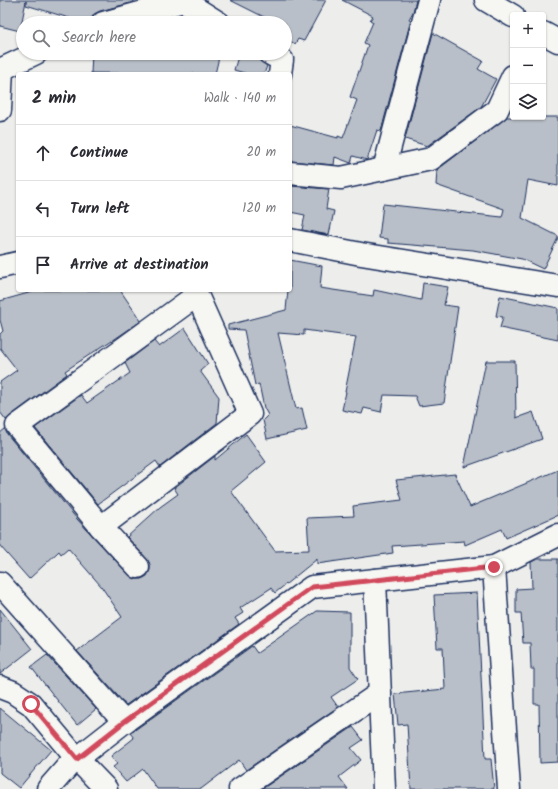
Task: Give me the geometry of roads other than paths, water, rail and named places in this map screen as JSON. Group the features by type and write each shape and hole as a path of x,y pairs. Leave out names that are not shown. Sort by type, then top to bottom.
{"street":[{"path":"384,168 430,0"},
{"path":"486,0 510,14"},
{"path":"129,16 182,1 207,16"},
{"path":"546,35 558,41"},
{"path":"0,110 1,70 22,60"},
{"path":"280,72 282,60"},
{"path":"292,173 341,178 431,159 497,110 510,82"},
{"path":"292,240 361,254 558,286"},
{"path":"0,267 16,263"},
{"path":"101,528 250,414 196,292 17,426 101,528 138,567"},
{"path":"48,789 69,765 124,722 312,587 494,567 558,535"},
{"path":"494,567 509,789"},
{"path":"375,580 384,789"},
{"path":"0,583 124,722"},
{"path":"0,687 13,692 31,704 77,759 106,789"},
{"path":"240,789 380,693"}]}
